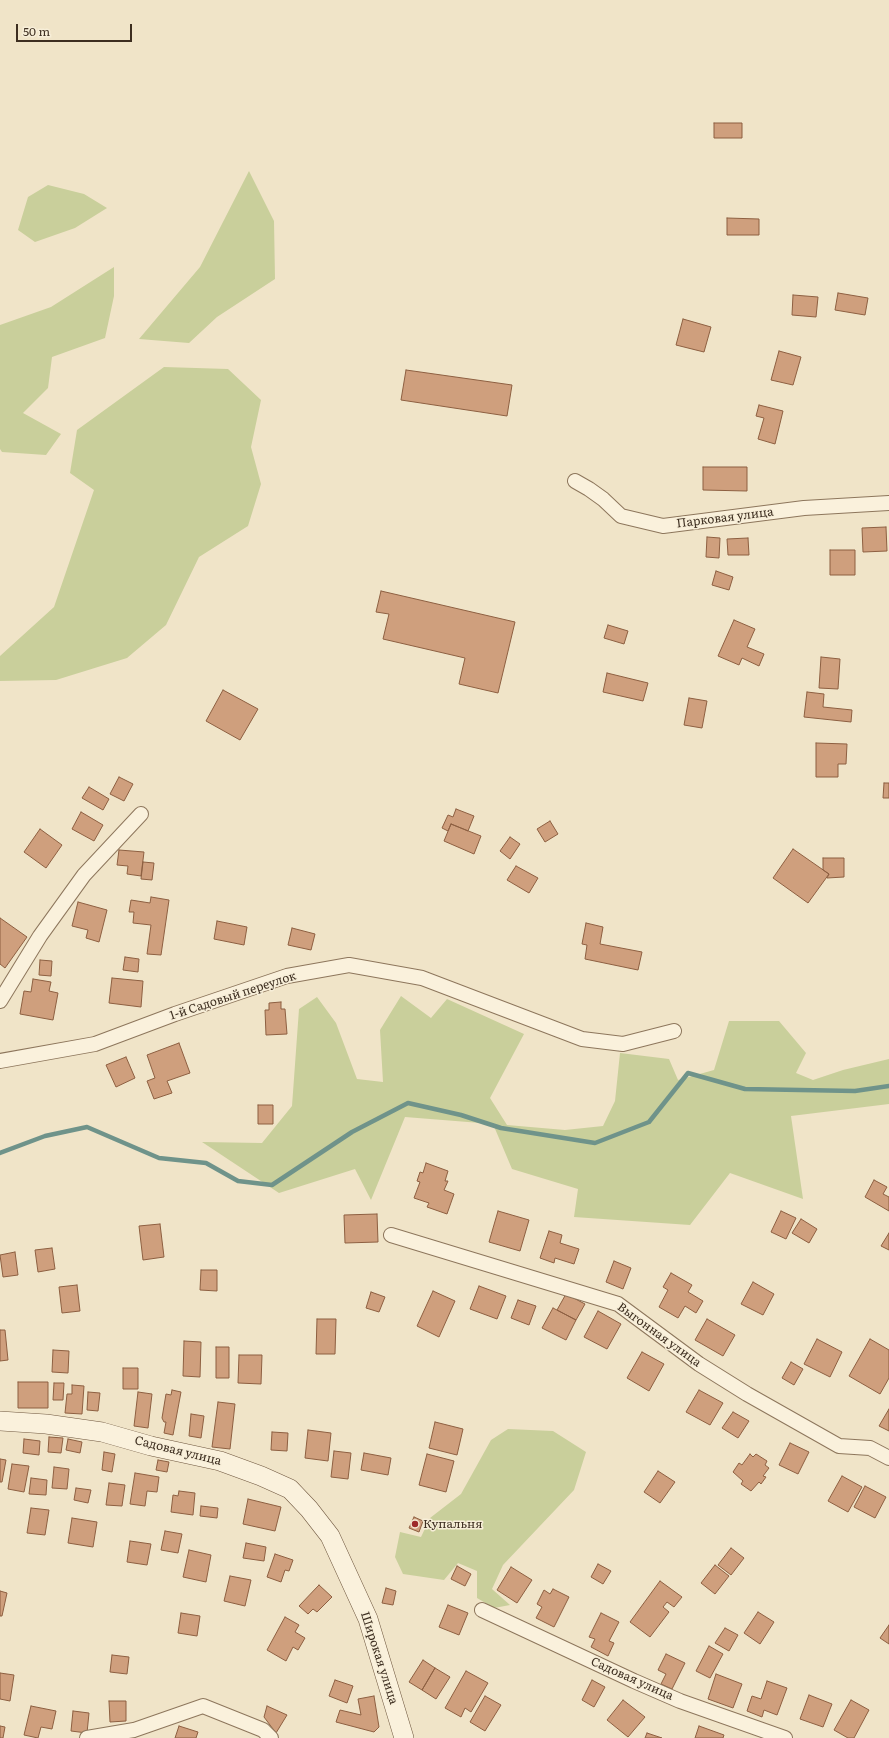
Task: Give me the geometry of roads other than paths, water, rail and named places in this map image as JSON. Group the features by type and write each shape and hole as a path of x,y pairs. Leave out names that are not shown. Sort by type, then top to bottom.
{"street":[{"name":"Парковая улица","path":"575,481 603,499 621,516 663,526 804,508 889,503"},
{"path":"0,1001 40,936 84,875 141,814"},
{"name":"1-й Садовый переулок","path":"0,1061 95,1044 174,1014 287,976 349,965 422,978 582,1039 623,1044 674,1032"},
{"name":"Выгонная улица","path":"391,1235 618,1304 699,1364 838,1446 870,1448 889,1458"},
{"name":"Садовая улица","path":"0,1421 46,1424 102,1432 152,1446 220,1461 290,1489 309,1509 330,1536"},
{"name":"Широкая улица","path":"330,1536 368,1619 404,1738"},
{"name":"Садовая улица","path":"482,1610 680,1701 785,1738"},
{"path":"87,1738 134,1730 203,1706 263,1730 271,1738"}],"waterway":[{"path":"0,1153 45,1136 87,1127 159,1158 206,1163 238,1181 272,1185 352,1132 408,1103 461,1115 501,1128 595,1143 649,1122 688,1073 745,1089 855,1091 889,1086"}],"place":[{"name":"Купальня","path":"415,1524"}]}
